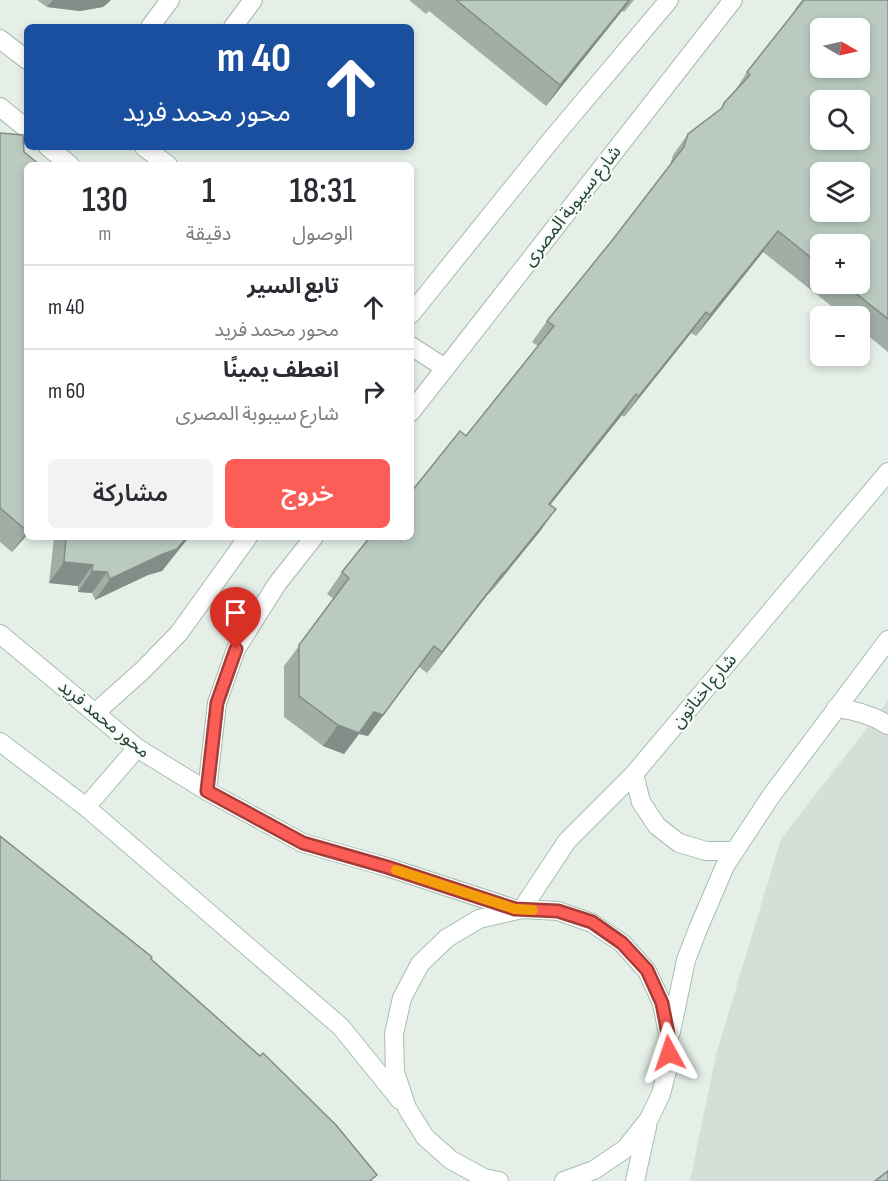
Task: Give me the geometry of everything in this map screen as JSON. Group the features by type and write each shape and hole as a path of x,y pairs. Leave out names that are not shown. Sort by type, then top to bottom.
{"main road":[{"path":"152,24 170,0"},
{"path":"235,24 253,0"},
{"path":"414,310 552,139 669,0"},
{"name":"شارع سيبوبة المصرى","path":"414,408 734,0"},
{"path":"0,39 24,58"},
{"path":"0,107 24,127"},
{"path":"52,150 66,162"},
{"path":"150,150 166,158"},
{"path":"414,348 444,368"},
{"name":"شارع اخناتون","path":"519,909 567,841 634,774 888,472"},
{"path":"95,713 143,670 179,633 246,540"},
{"path":"207,791 217,703 236,649 277,584 312,540"},
{"name":"محور محمد فريد","path":"0,634 136,748 207,791 303,843 519,909"},
{"path":"634,1181 649,1119 661,1094 668,1067 669,1039 686,960 725,866 771,796 836,708 886,650"},
{"path":"836,708 870,715 888,725"},
{"path":"0,742 86,807 341,1027 407,1108 425,1137 450,1160 465,1181"},
{"path":"86,807 136,748"},
{"path":"634,774 641,802 657,825 679,843 706,851 734,851"},
{"path":"407,1108 395,1071 394,1034 402,998 420,964 447,938 479,919 519,909 558,911 592,922 622,943 647,970 662,1003 669,1039"},
{"path":"564,1181 594,1170 625,1149 649,1119"},
{"path":"450,1160 484,1178 499,1181"}],"shaded area":[{"path":"888,701 888,1181 690,1181 716,1055 781,839"}],"building":[{"path":"456,0 629,0 560,85"},
{"path":"804,0 888,0 888,319 857,294 870,294 870,234 810,234 810,257 778,231 710,315 706,312 639,396 636,394 549,504 556,509 442,652 434,646 383,715 374,712 359,733 338,725 299,696 299,645 349,578 342,572 368,540 414,540 414,488 460,431 466,436 554,326 547,321 684,147 688,134 722,108 750,75 747,72"},
{"path":"0,133 23,135 24,152 36,162 24,162 24,528 0,508"},
{"path":"66,540 184,540 177,549 110,579 107,572 92,571 93,565 64,562"},
{"path":"0,836 152,957 151,959 260,1056 263,1053 336,1125 377,1175 371,1181 0,1181"},
{"path":"888,1171 888,1181 875,1181"}],"slow traffic":[{"path":"396,870 515,909 533,910"}],"route":[{"path":"236,649 217,703 207,791 303,843 387,867 515,909 558,911 592,922 622,943 647,970 662,1003 669,1039 669,1053"}]}
